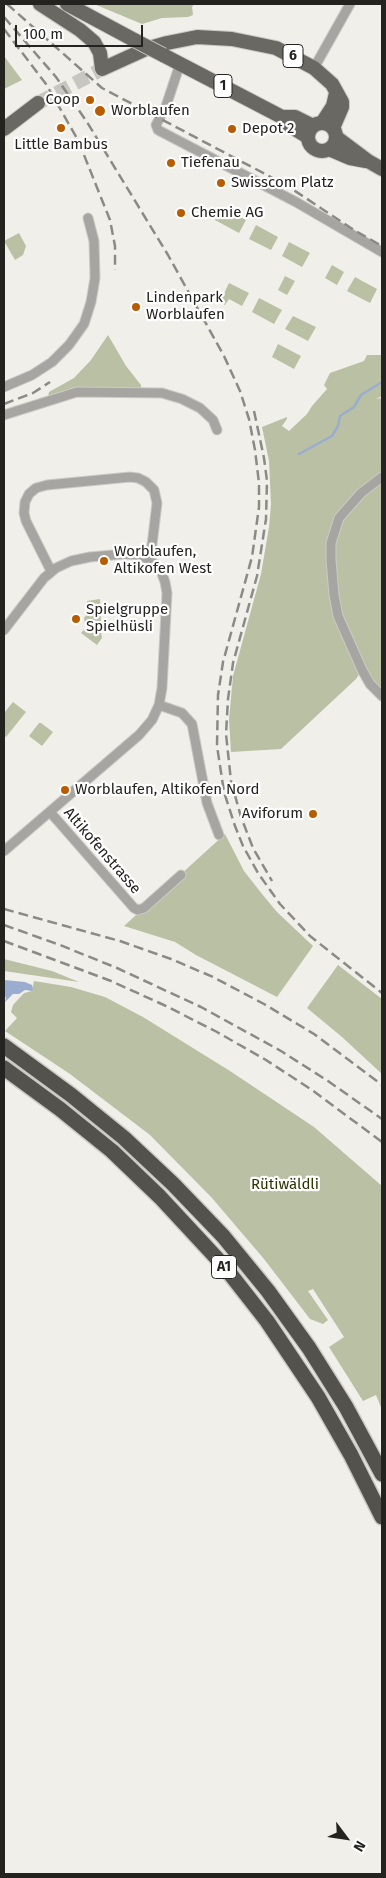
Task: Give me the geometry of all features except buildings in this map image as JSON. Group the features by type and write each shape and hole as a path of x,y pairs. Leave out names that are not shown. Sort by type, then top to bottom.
{"highway":[{"name":"A1","path":"4,1046 53,1080 118,1133 173,1184 223,1236 268,1291 309,1348 346,1407 382,1474"},
{"name":"A1","path":"4,1068 66,1113 117,1156 170,1207 224,1266 267,1321 314,1390 358,1468 382,1517"}],"main road":[{"name":"6","path":"40,4 80,30 94,42 100,53 102,69 146,49 197,38 232,38 276,48 314,68 332,84 336,93 324,134"},
{"name":"1","path":"67,4 282,116 290,126 324,134 350,158 368,161 382,169"},
{"path":"4,129 38,103"}],"street":[{"path":"314,68 350,4"},
{"path":"180,64 166,106 156,125 158,130 296,202 382,252"},
{"path":"4,387 32,376 52,362 69,345 84,324 91,302 94,278 94,241 88,218"},
{"path":"4,415 77,392 162,393 182,399 200,408 213,420 217,430"},
{"path":"4,630 51,571 65,563 83,558 129,554 148,558 152,545 157,503 154,490 146,482 130,477 47,485 36,488 29,494 25,502 24,513 26,521 51,571"},
{"path":"382,477 361,492 345,509 339,518 331,543 334,595 338,616 362,670 370,684 382,696"},
{"name":"Altikofenstrasse","path":"4,852 144,730 152,720 159,704 162,688 166,587 161,572 148,558"},
{"path":"159,704 182,713 192,724 207,803 220,835"},
{"name":"Altikofenstrasse","path":"50,812 136,909 144,908 181,875"}],"green space":[{"path":"94,4 194,4 192,7 193,15 188,17 162,18 142,24"},
{"path":"4,56 22,80 4,89"},
{"path":"222,207 246,220 239,233 215,220"},
{"path":"256,225 278,237 271,250 249,239"},
{"path":"19,233 26,246 23,255 15,260 4,241"},
{"path":"289,242 310,253 302,267 282,256"},
{"path":"332,265 344,272 337,285 325,278"},
{"path":"285,276 295,281 287,295 278,290"},
{"path":"355,277 377,289 370,303 347,291"},
{"path":"229,283 249,293 242,306 229,299 225,305 220,302"},
{"path":"259,298 282,310 274,324 252,312"},
{"path":"293,316 316,327 308,341 285,329"},
{"path":"108,335 126,366 141,385 141,393 77,392 47,401 49,392 74,378 91,360"},
{"path":"278,344 301,356 294,369 272,357"},
{"path":"367,355 382,355 382,396 376,399 382,398 382,474 339,518 382,477 382,693 363,668 356,679 281,749 231,752 229,720 233,676 261,574 269,527 271,504 269,461 262,427 287,417 282,426 289,431 307,414 327,389 324,385 330,373 364,361"},
{"path":"100,599 101,623 97,624 100,627 102,638 97,645 81,633 88,625 85,624 84,618 87,614 87,601"},
{"path":"13,702 26,712 6,737 4,735 4,713"},
{"path":"39,723 53,732 42,746 29,736"},
{"path":"225,834 244,871 262,894 277,912 313,946 277,997 175,942 124,926"},
{"path":"4,959 52,971 79,982 4,971"},
{"path":"338,965 382,999 382,1074 307,1008"},
{"name":"Rütiwäldli","path":"34,981 71,987 105,997 143,1017 230,1071 314,1127 382,1186 382,1410 376,1395 363,1401 329,1347 344,1337 313,1289 308,1291 328,1320 323,1324 310,1319 264,1259 212,1198 150,1135 70,1074 5,1031 17,1018 11,1012 13,1005 24,993 32,991"}],"water":[{"path":"4,980 25,982 32,985 33,989 32,991 25,990 19,994 13,994 5,1002"}],"waterway":[{"path":"299,454 332,436 338,426 340,416 354,407 361,395 382,382"}],"tunnel":[{"path":"38,103 102,69"}],"railway":[{"path":"7,4 102,88 286,185 354,230 382,246"},
{"path":"4,17 56,77 87,122 168,255 224,356 240,391 249,419 255,450 259,483 259,507 252,557 223,662 218,695 217,746 224,792 243,846 258,873 280,904 310,936 382,993"},
{"path":"4,29 46,84 78,140 110,220 115,246 115,270"},
{"path":"4,404 33,393 50,382"},
{"path":"254,411 267,481 266,519 257,576 233,663 226,734 231,781 241,817 253,848 272,881"},
{"path":"4,909 120,941 171,959 213,977 264,1004 314,1034 382,1085"},
{"path":"4,925 117,968 201,1007 281,1051 382,1119"},
{"path":"4,941 111,981 217,1032 266,1060 312,1090 382,1142"}],"place":[{"name":"Coop","path":"90,100"},
{"name":"Worblaufen","path":"100,111"},
{"name":"Little Bambus","path":"61,128"},
{"name":"Depot 2","path":"232,129"},
{"name":"Tiefenau","path":"171,163"},
{"name":"Swisscom Platz","path":"221,183"},
{"name":"Chemie AG","path":"181,213"},
{"name":"Lindenpark Worblaufen","path":"136,307"},
{"name":"Worblaufen, Altikofen West","path":"104,561"},
{"name":"Spielgruppe Spielhüsli","path":"76,619"},
{"name":"Worblaufen, Altikofen Nord","path":"65,790"},
{"name":"Aviforum","path":"313,814"}]}
